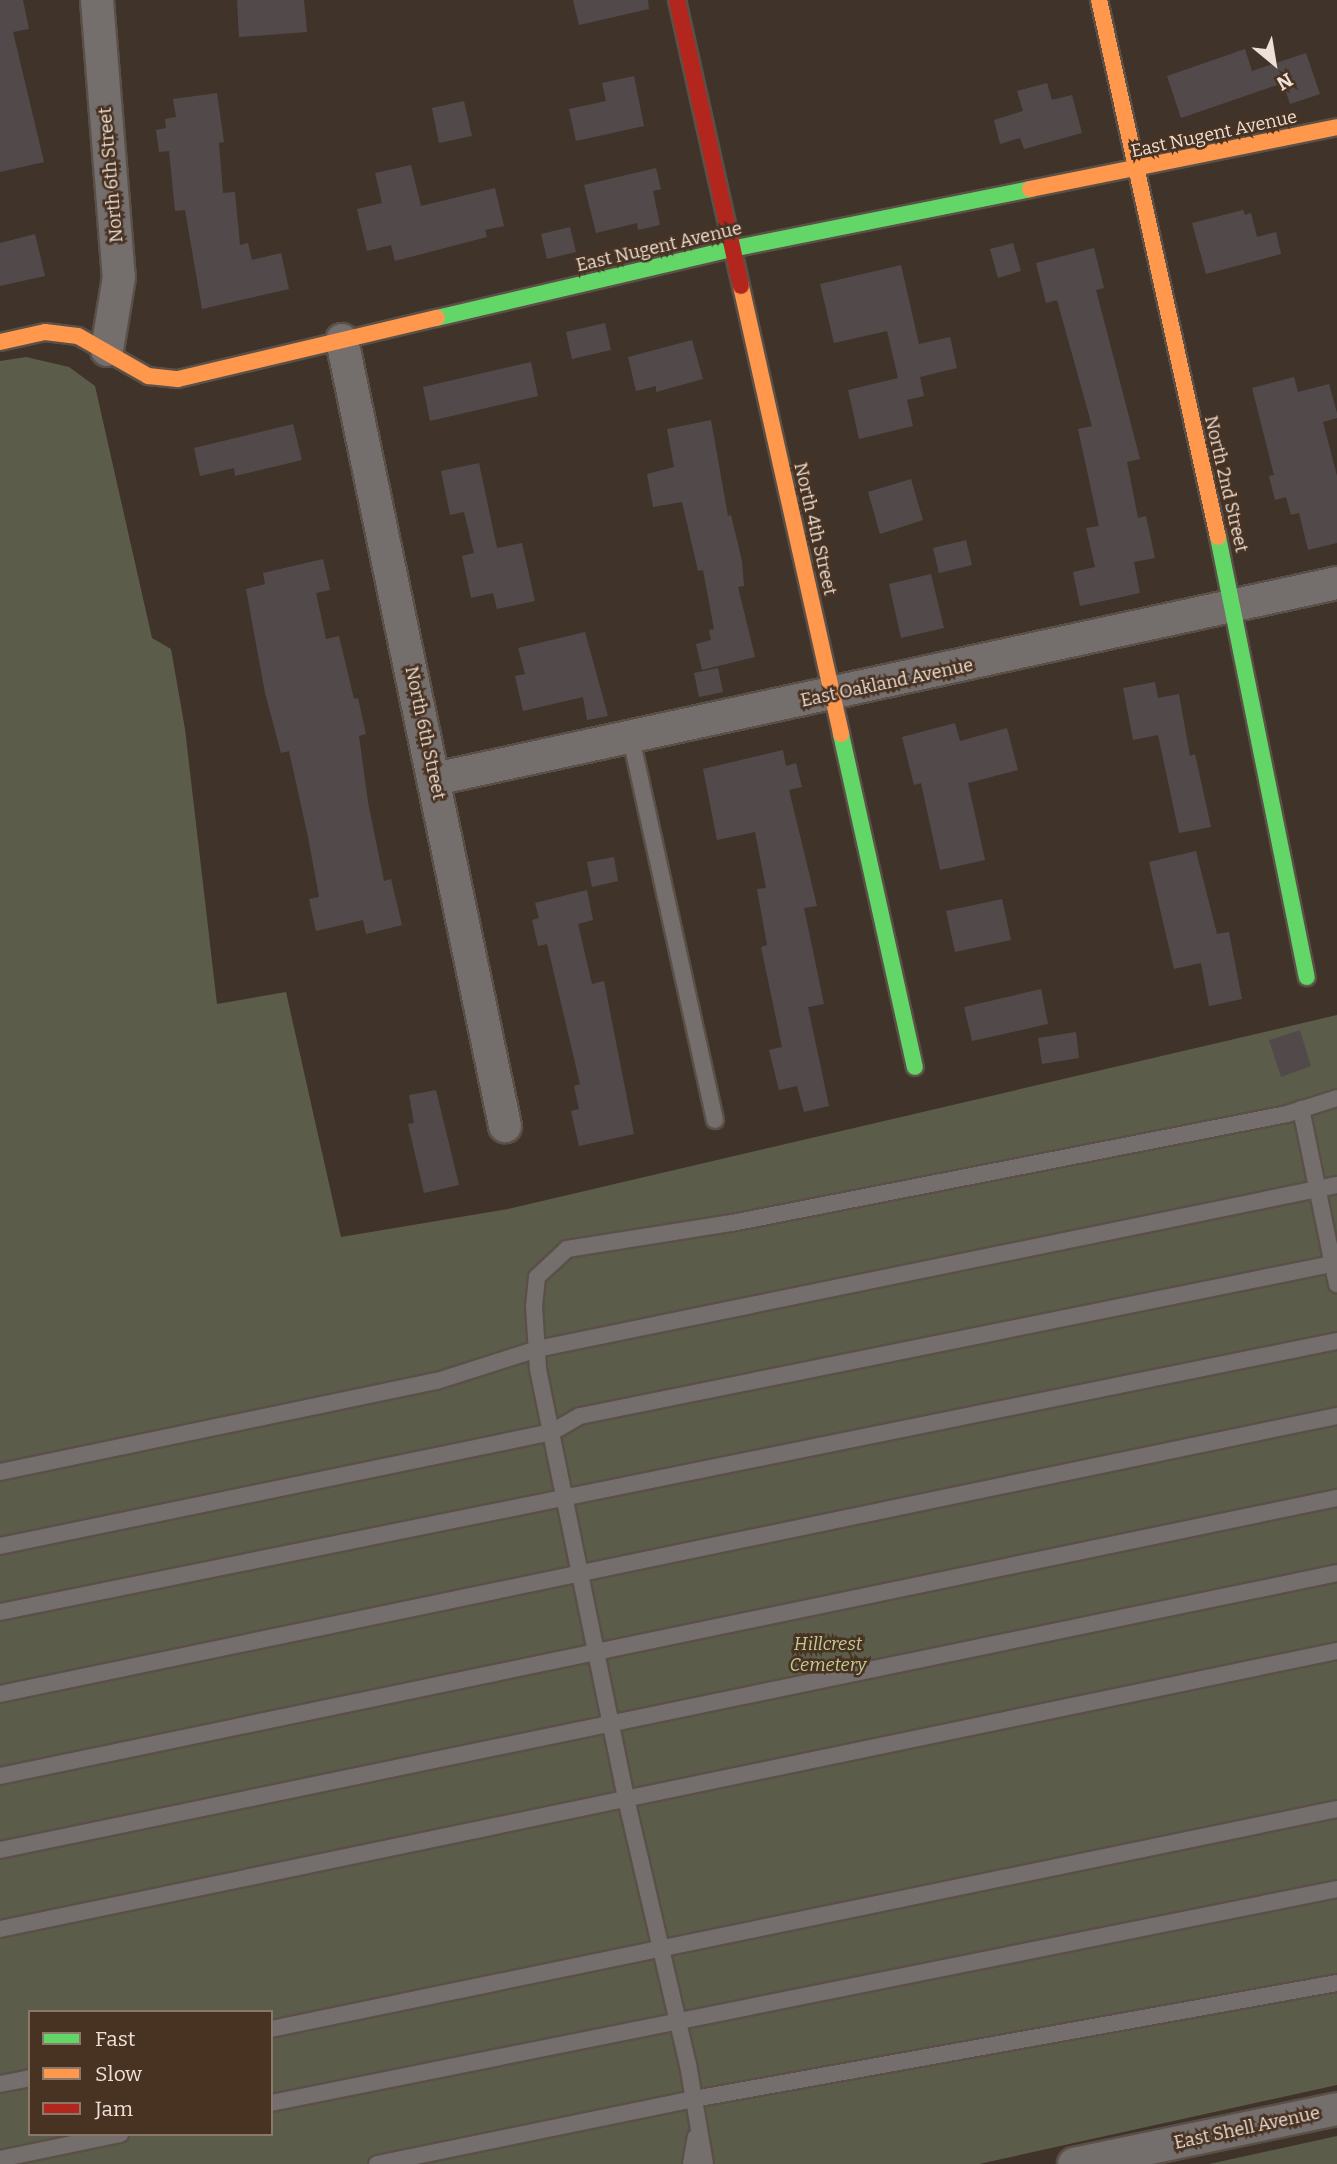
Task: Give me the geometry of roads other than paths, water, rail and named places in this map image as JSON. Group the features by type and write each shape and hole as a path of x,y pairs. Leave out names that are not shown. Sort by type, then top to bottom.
{"street":[{"name":"North 6th Street","path":"97,0 119,277 107,350"},
{"name":"North 4th Street","path":"677,0 915,1067"},
{"name":"North 2nd Street","path":"1099,0 1234,608 1307,977"},
{"name":"East Nugent Avenue","path":"0,342 45,332 78,336 107,350 148,376 178,379 731,249 1136,171 1337,127"},
{"name":"North 6th Street","path":"342,340 505,1126"},
{"name":"East Oakland Avenue","path":"435,779 834,695 1337,583"},
{"name":"East Shell Avenue","path":"1074,2164 1337,2109"}],"lane":[{"path":"631,738 715,1120"},
{"path":"705,2164 694,2099 626,1798 552,1432 537,1349 537,1277 567,1249 732,1223 1301,1109 1337,1098"},
{"path":"1301,1109 1335,1263 1337,1284"},
{"path":"0,1472 438,1381 537,1349 1337,1185"},
{"path":"0,1546 552,1432 580,1416 1335,1263"},
{"path":"0,1612 1337,1341"},
{"path":"0,1694 1337,1416"},
{"path":"0,1776 1337,1498"},
{"path":"0,1850 1337,1573"},
{"path":"0,1929 1337,1651"},
{"path":"273,2029 1337,1809"},
{"path":"273,2103 677,2019 845,1990 1337,1889"},
{"path":"377,2164 694,2099 1337,1983"},
{"path":"0,2084 28,2078"},
{"path":"691,2164 698,2124"},
{"path":"0,2159 110,2136"}],"park label":[{"name":"Hillcrest Cemetery","path":"828,1655"}]}
